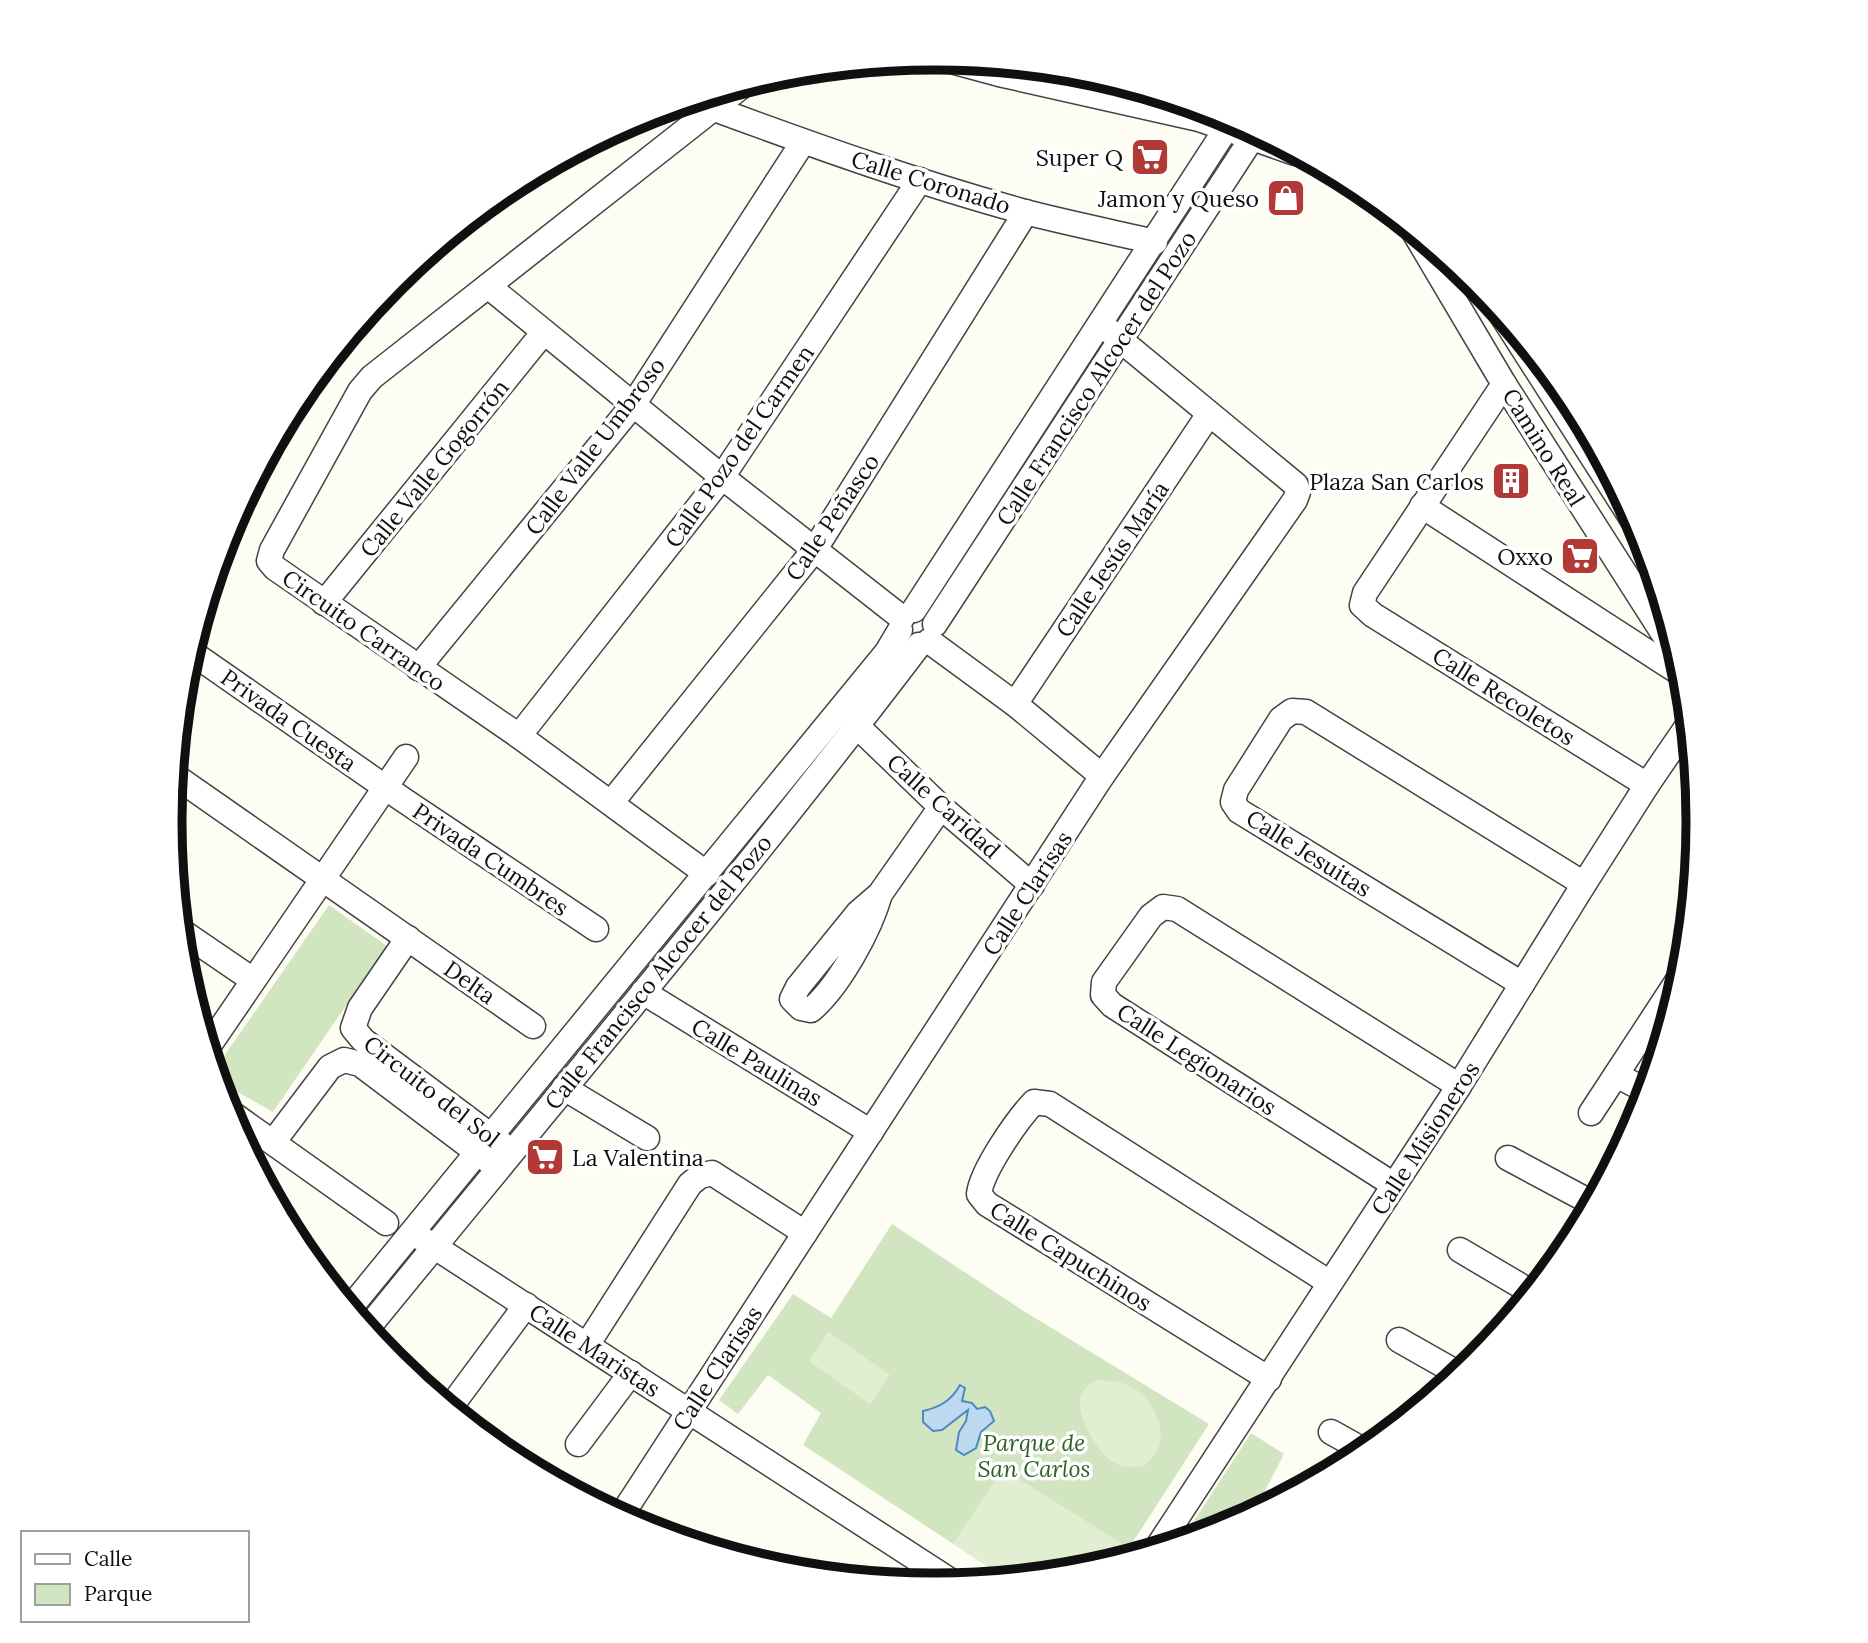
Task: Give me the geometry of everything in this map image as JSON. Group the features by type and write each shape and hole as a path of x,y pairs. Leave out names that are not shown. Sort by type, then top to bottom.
{"street":[{"path":"995,73 1201,119"},
{"name":"Circuito Carranco","path":"707,874 519,736 324,604 269,561 272,550 360,391 372,377 721,101"},
{"name":"Calle Coronado","path":"712,108 803,142 920,180 1026,212 1155,242"},
{"name":"Calle Francisco Alcocer del Pozo","path":"374,1322 857,726 1101,324 1225,128"},
{"name":"Calle Francisco Alcocer del Pozo","path":"356,1301 887,652 917,628 1121,340 1251,141"},
{"name":"Calle Valle Umbroso","path":"418,668 633,405 803,142"},
{"name":"Calle Pozo del Carmen","path":"519,736 722,477 920,180"},
{"name":"Calle Peñasco","path":"611,803 815,549 1026,212"},
{"name":"Camino Real","path":"1427,255 1504,384 1660,629"},
{"path":"488,286 722,477 1015,704 1102,776"},
{"name":"Calle Clarisas","path":"627,1507 1102,776 1295,500 1298,492 1296,485 1101,324"},
{"name":"Calle Valle Gogorrón","path":"324,604 544,332"},
{"path":"1504,384 1422,506 1669,666"},
{"name":"Calle Jesús María","path":"1015,704 1209,414"},
{"name":"Calle Recoletos","path":"1422,506 1365,593 1362,605 1373,615 1647,785"},
{"name":"Privada Cuesta","path":"201,659 386,788"},
{"name":"Calle Jesuitas","path":"1522,984 1239,811 1233,802 1236,790 1281,719 1292,711 1306,712 1584,884"},
{"name":"Calle Caridad","path":"857,726 941,807 1032,885"},
{"name":"Calle Misioneros","path":"1165,1536 1459,1086 1584,884 1680,737"},
{"path":"214,1038 406,757"},
{"path":"184,782 408,938"},
{"name":"Privada Cumbres","path":"386,788 596,929"},
{"path":"880,894 941,807"},
{"name":"Calle Legionarios","path":"1394,1185 1112,1005 1103,995 1104,982 1151,916 1163,907 1177,909 1459,1086"},
{"path":"192,938 253,981"},
{"name":"Circuito del Sol","path":"408,938 360,1008 353,1028 363,1040 483,1144"},
{"name":"Delta","path":"408,938 533,1026"},
{"name":"Calle Paulinas","path":"643,992 871,1132"},
{"path":"1591,1113 1663,1003"},
{"name":"Circuito del Sol","path":"274,1141 330,1067 344,1060 360,1064 505,1160"},
{"path":"1616,1075 1637,1086"},
{"path":"564,1088 647,1138"},
{"name":"Calle Capuchinos","path":"1269,1379 987,1204 979,1194 981,1180 1024,1112 1034,1102 1050,1104 1330,1283"},
{"path":"246,1123 386,1223"},
{"path":"1508,1158 1584,1199"},
{"path":"587,1345 690,1184 700,1176 712,1173 805,1233"},
{"name":"Calle Maristas","path":"411,1233 938,1573"},
{"path":"1460,1250 1523,1287"},
{"path":"456,1401 526,1305"},
{"path":"1399,1340 1449,1368"},
{"path":"578,1444 631,1373"},
{"path":"1331,1432 1354,1445"}],"green space":[{"path":"329,905 387,946 273,1112 232,1089 221,1060"},
{"name":"Parque de San Carlos","path":"892,1224 1022,1310 1209,1424 1130,1547 1081,1559 993,1570 803,1445 821,1413 768,1375 738,1414 719,1400 793,1294 831,1318"},
{"path":"828,1332 890,1375 870,1404 809,1361"},
{"path":"1096,1380 1130,1386 1149,1402 1154,1410 1160,1426 1160,1443 1144,1466 1127,1467 1117,1464 1104,1454 1091,1436 1082,1417 1080,1400 1088,1386"},
{"path":"1251,1433 1284,1454 1262,1497 1189,1528"},
{"path":"1003,1469 1128,1547 1081,1559 993,1570 953,1544"}],"water":[{"path":"960,1385 965,1388 962,1401 972,1403 977,1409 985,1407 994,1421 981,1432 976,1448 964,1455 956,1450 959,1432 966,1421 968,1410 942,1430 933,1431 923,1422 923,1411 944,1402"}],"place":[{"name":"Super Q","path":"1150,157"},
{"name":"Jamon y Queso","path":"1286,198"},
{"name":"Plaza San Carlos","path":"1511,481"},
{"name":"Oxxo","path":"1580,556"},
{"name":"La Valentina","path":"545,1157"}]}
